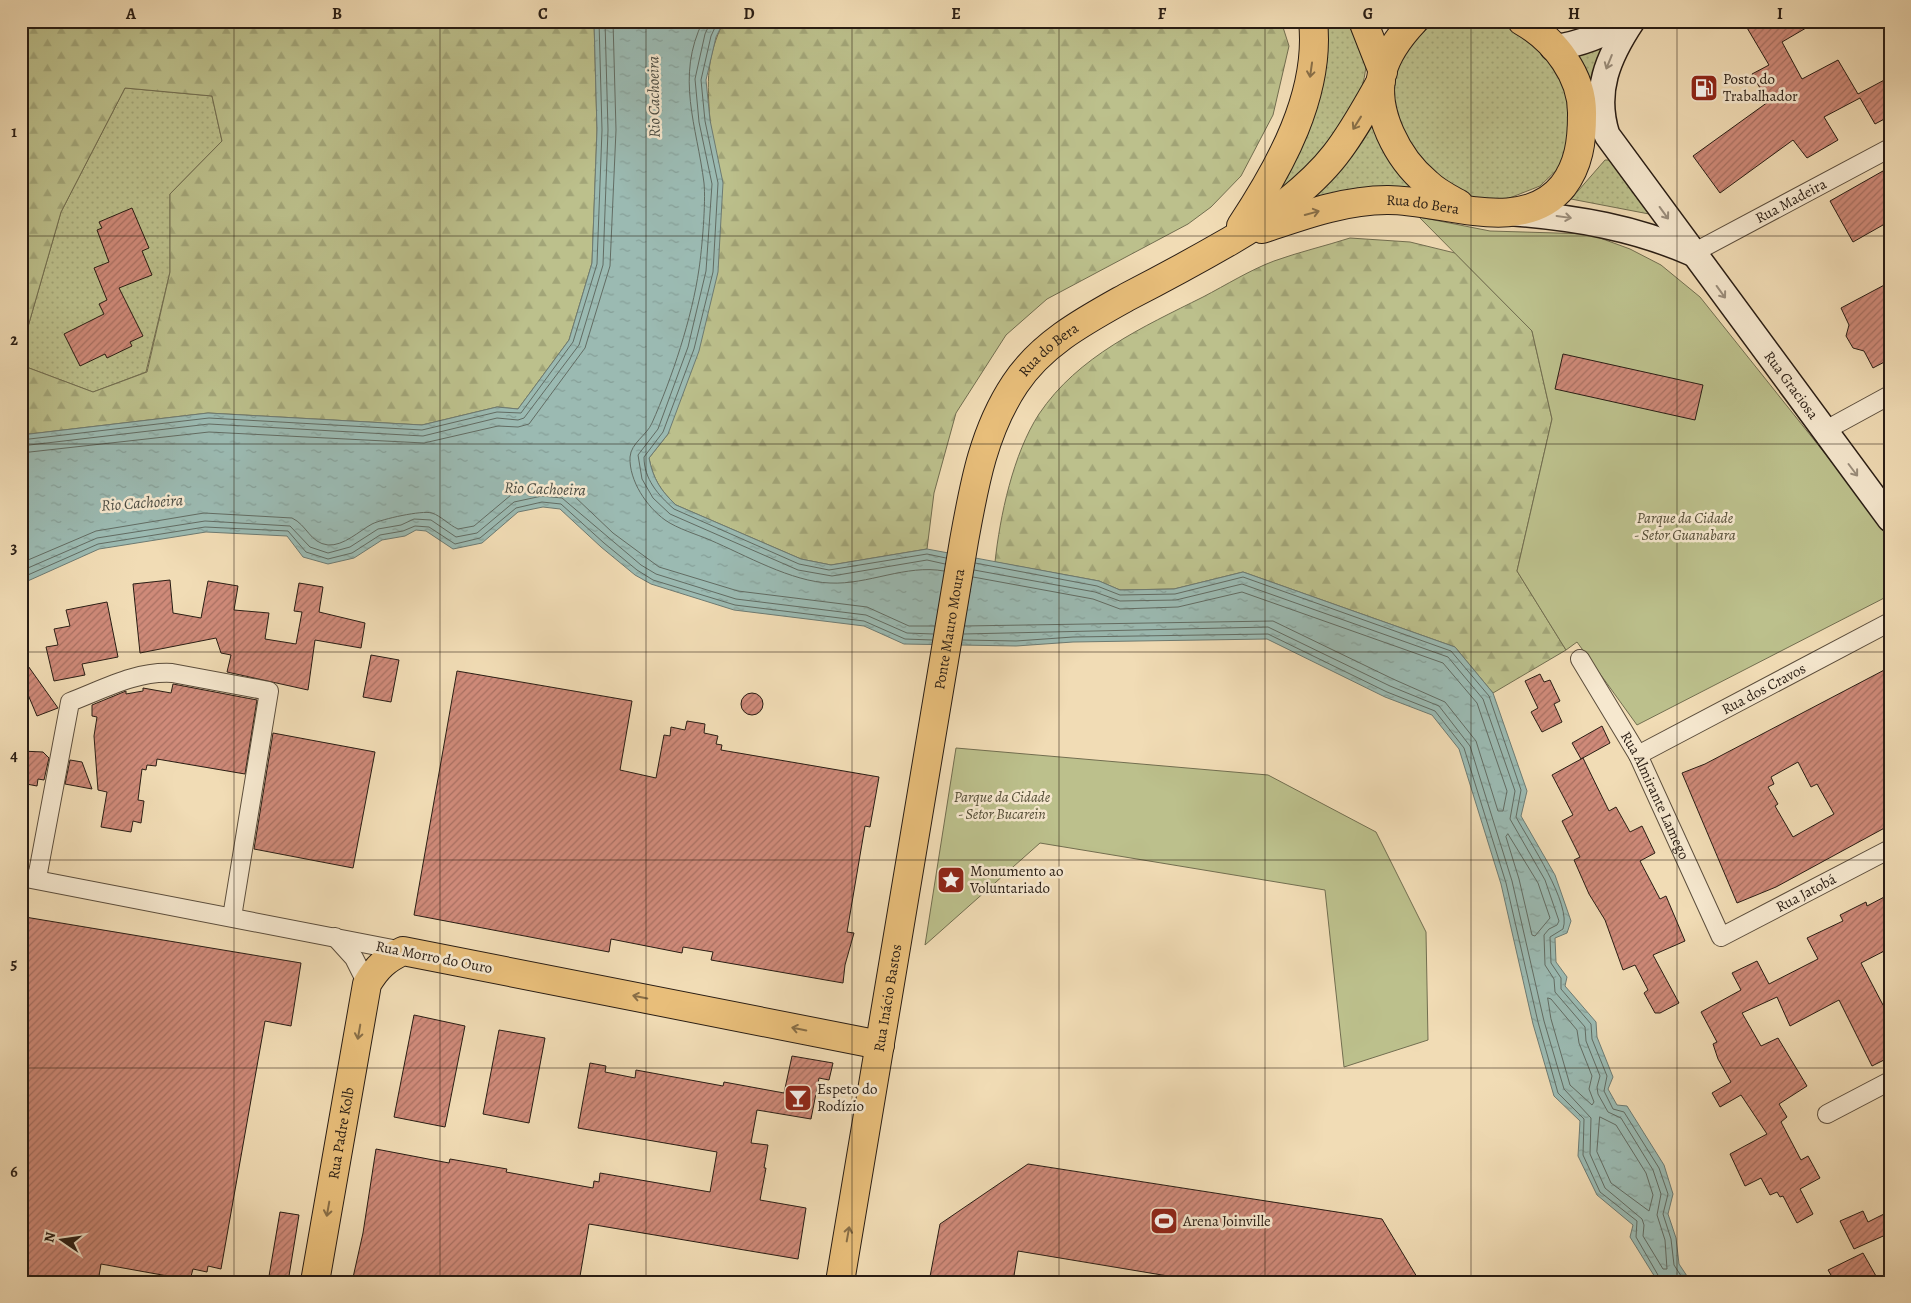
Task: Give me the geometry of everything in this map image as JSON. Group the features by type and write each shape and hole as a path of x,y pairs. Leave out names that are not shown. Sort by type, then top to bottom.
{"main road":[{"path":"1232,240 1263,193 1285,150 1302,107 1310,79 1314,53 1313,21"},
{"path":"1364,21 1382,76 1384,116 1402,154 1427,184 1469,210"},
{"name":"Rua do Bera","path":"964,541 976,476 985,443 1015,383 1040,353 1077,325 1232,240 1295,195 1317,175 1348,137 1382,76 1396,43 1414,21"},
{"path":"1534,29 1574,45 1592,39 1627,21"},
{"name":"Rua Graciosa","path":"1632,21 1616,45 1605,70 1600,108 1607,135 1890,519"},
{"name":"Rua do Bera","path":"1232,240 1295,218 1354,204 1407,200 1469,210 1515,213 1540,206 1556,194 1568,180 1577,161 1582,140 1580,92 1568,65 1534,29"},
{"path":"1577,161 1607,135"},
{"path":"1515,213 1558,216 1618,227 1661,240 1693,253"},
{"name":"Ponte Mauro Moura","path":"935,715 964,541"},
{"name":"Rua Inácio Bastos","path":"840,1282 935,715"},
{"name":"Rua Padre Kolb","path":"315,1282 368,984 375,970 386,959 403,951"},
{"name":"Rua Morro do Ouro","path":"403,951 880,1045"},
{"path":"875,1073 862,1051 847,1038 870,1019 888,998"}],"street":[{"name":"Rua Madeira","path":"1693,253 1890,148"},
{"path":"1824,431 1890,395"},
{"name":"Rua dos Cravos","path":"1638,755 1890,622"},
{"name":"Rua Almirante Lamego","path":"1580,659 1638,755 1721,937"},
{"path":"29,878 70,702 142,674 156,672 172,673 269,691 232,917"},
{"name":"Rua Jatobá","path":"1721,937 1890,849"},
{"name":"Rua Morro do Ouro","path":"29,878 403,951"},
{"path":"334,937 354,958 368,984"},
{"path":"1827,1114 1890,1081"}],"green space":[{"path":"21,21 594,21 597,130 592,263 569,340 518,409 497,407 422,425 208,413 21,435 21,365 93,392 147,372 170,272 170,194 222,141 212,96 125,88 61,212 21,351"},
{"path":"724,21 1281,21 1289,46 1273,115 1241,176 1211,207 1188,224 1047,299 1006,335 956,413 934,493 927,549 831,565 801,559 676,505 662,490 655,478 649,458 668,434 710,120 709,70 714,46"},
{"path":"1327,21 1353,21 1364,46 1366,61 1360,94 1343,126 1322,155 1271,200 1299,150 1319,97 1327,60"},
{"path":"1436,21 1509,21 1560,65 1573,98 1565,162 1540,186 1507,199 1472,198 1441,184 1405,146 1393,115 1393,80 1407,47"},
{"path":"1608,42 1590,82 1573,56"},
{"path":"125,88 212,96 222,141 170,194 170,272 146,372 93,392 21,365 21,351 61,212"},
{"path":"1375,114 1418,189 1288,211"},
{"path":"1605,160 1609,160 1649,214 1571,199"},
{"name":"Parque da Cidade - Setor Guanabara","path":"1419,217 1490,231 1589,234 1630,249 1661,265 1700,297 1890,535 1890,595 1637,725 1577,642 1566,650 1517,571 1552,419 1532,331"},
{"path":"1350,238 1410,242 1455,253 1532,331 1552,419 1517,571 1566,650 1493,693 1455,647 1243,572 1174,589 1120,590 1099,581 995,562 1004,506 1022,448 1039,414 1073,375 1092,359 1135,332 1256,269 1283,258"},
{"name":"Parque da Cidade - Setor Bucarein","path":"956,748 1268,775 1376,832 1426,932 1428,1040 1344,1067 1325,890 1040,843 925,945"}],"water":[{"name":"Rio Cachoeira","path":"594,21 724,21 716,37 706,80 710,120 723,183 718,272 699,351 668,434 649,458 655,478 666,495 676,505 801,559 831,565 927,549 1099,581 1120,590 1174,589 1243,572 1455,647 1493,693 1527,791 1521,816 1555,875 1571,921 1567,933 1555,938 1556,962 1567,977 1565,986 1596,1022 1597,1037 1613,1077 1608,1089 1617,1105 1627,1106 1664,1165 1673,1194 1668,1214 1676,1238 1679,1264 1691,1282 1658,1282 1630,1237 1633,1225 1597,1195 1578,1156 1580,1121 1554,1096 1533,1024 1501,884 1459,749 1432,715 1385,697 1267,639 1073,642 1016,646 904,644 864,626 734,610 651,584 635,575 601,547 560,509 543,507 518,512 482,543 453,549 426,531 416,530 405,536 382,540 354,558 328,564 303,557 287,536 206,532 99,549 21,584 21,435 208,413 422,425 497,407 518,409 569,340 592,263 597,130"}],"building":[{"path":"1743,21 1818,21 1782,42 1802,79 1838,60 1858,94 1890,77 1890,116 1875,124 1860,98 1824,117 1838,140 1807,158 1793,140 1720,193 1693,156 1768,102 1752,74 1769,65"},
{"path":"1890,167 1890,221 1853,242 1830,201"},
{"path":"132,208 149,248 142,251 152,275 119,288 143,336 130,342 132,346 107,358 105,354 80,366 64,334 104,314 99,304 107,300 94,268 109,262 97,230 102,228 99,222"},
{"path":"1890,282 1890,359 1873,368 1864,351 1853,348 1846,336 1849,325 1841,308"},
{"path":"1563,354 1703,385 1695,420 1555,389"},
{"path":"170,580 173,613 201,618 208,581 238,586 234,610 269,613 265,639 296,644 302,612 294,611 299,583 323,587 319,612 365,623 361,648 315,640 308,690 227,672 231,655 221,653 216,638 140,653 133,584"},
{"path":"107,602 118,657 82,664 85,675 54,681 46,647 58,645 54,629 70,626 66,610"},
{"path":"371,655 399,660 391,702 363,697"},
{"path":"21,656 58,708 37,716 21,678"},
{"path":"1890,667 1890,825 1776,887 1737,903 1682,773 1705,764","holes":["1798,762 1811,787 1817,784 1834,814 1793,837 1775,806 1778,804 1768,787 1774,784 1771,777"]},
{"path":"457,671 632,701 620,770 656,778 664,735 670,736 671,727 685,730 687,721 705,724 704,733 718,736 716,744 722,745 721,750 879,777 870,827 865,826 847,932 854,933 845,965 843,983 711,960 713,952 683,947 682,953 611,939 609,952 414,915"},
{"path":"1540,674 1544,682 1550,680 1560,701 1554,704 1562,722 1542,732 1531,712 1538,708 1525,681"},
{"path":"173,684 257,700 245,774 157,759 156,766 147,765 146,770 142,769 138,800 144,801 141,823 133,821 131,832 101,827 107,792 98,790 94,736 97,717 92,716 92,705 126,691 126,694 143,691 143,688 171,693"},
{"path":"748,693 756,693 763,700 763,708 756,715 748,715 741,708 741,700"},
{"path":"1602,726 1610,743 1581,759 1572,743"},
{"path":"273,733 375,752 353,868 254,849"},
{"path":"21,751 43,752 49,758 44,780 38,779 37,786 21,783"},
{"path":"1583,758 1609,811 1616,807 1630,832 1642,826 1655,853 1640,861 1660,899 1666,896 1685,941 1653,955 1679,1003 1660,1013 1655,1013 1644,993 1648,990 1635,965 1623,970 1605,920 1589,894 1574,860 1580,857 1562,821 1573,815 1552,775"},
{"path":"70,760 82,762 92,789 65,784"},
{"path":"1890,894 1890,948 1861,963 1883,1005 1890,1002 1890,1057 1872,1066 1839,1000 1790,1026 1777,997 1742,1013 1761,1046 1778,1038 1807,1086 1779,1104 1787,1117 1781,1122 1801,1160 1808,1156 1820,1178 1800,1189 1813,1214 1797,1223 1783,1196 1780,1197 1777,1192 1770,1195 1761,1178 1745,1186 1730,1154 1767,1134 1741,1095 1720,1107 1712,1093 1731,1082 1718,1059 1713,1044 1717,1042 1701,1012 1741,990 1732,973 1757,961 1769,984 1818,959 1807,938 1843,921 1840,915 1866,902 1867,906"},
{"path":"25,917 301,963 291,1026 265,1021 221,1269 208,1266 207,1272 193,1269 190,1280 101,1264 98,1282 21,1282 21,938"},
{"path":"414,1015 465,1026 445,1127 394,1117"},
{"path":"499,1030 545,1038 529,1123 483,1114"},
{"path":"792,1056 833,1063 829,1080 819,1078 811,1119 757,1110 751,1143 768,1145 760,1200 806,1208 798,1259 589,1224 579,1282 352,1282 363,1233 376,1149 449,1163 450,1159 507,1169 506,1172 593,1188 594,1181 599,1182 600,1173 710,1192 717,1152 578,1128 590,1063 606,1066 605,1072 635,1078 636,1070 723,1086 724,1082 784,1093"},
{"name":"Arena Joinville","path":"1028,1164 1382,1219 1420,1282 1204,1282 1018,1251 1013,1282 929,1282 940,1224"},
{"path":"1863,1211 1868,1222 1890,1211 1890,1233 1854,1249 1840,1221"},
{"path":"280,1212 299,1215 288,1282 268,1282"},
{"path":"1863,1253 1876,1276 1865,1282 1835,1282 1828,1270"}],"place":[{"name":"Posto do Trabalhador","path":"1704,88"},
{"name":"Monumento ao Voluntariado","path":"951,880"},
{"name":"Espeto do Rodízio","path":"798,1098"},
{"name":"Arena Joinville","path":"1164,1221"}]}
